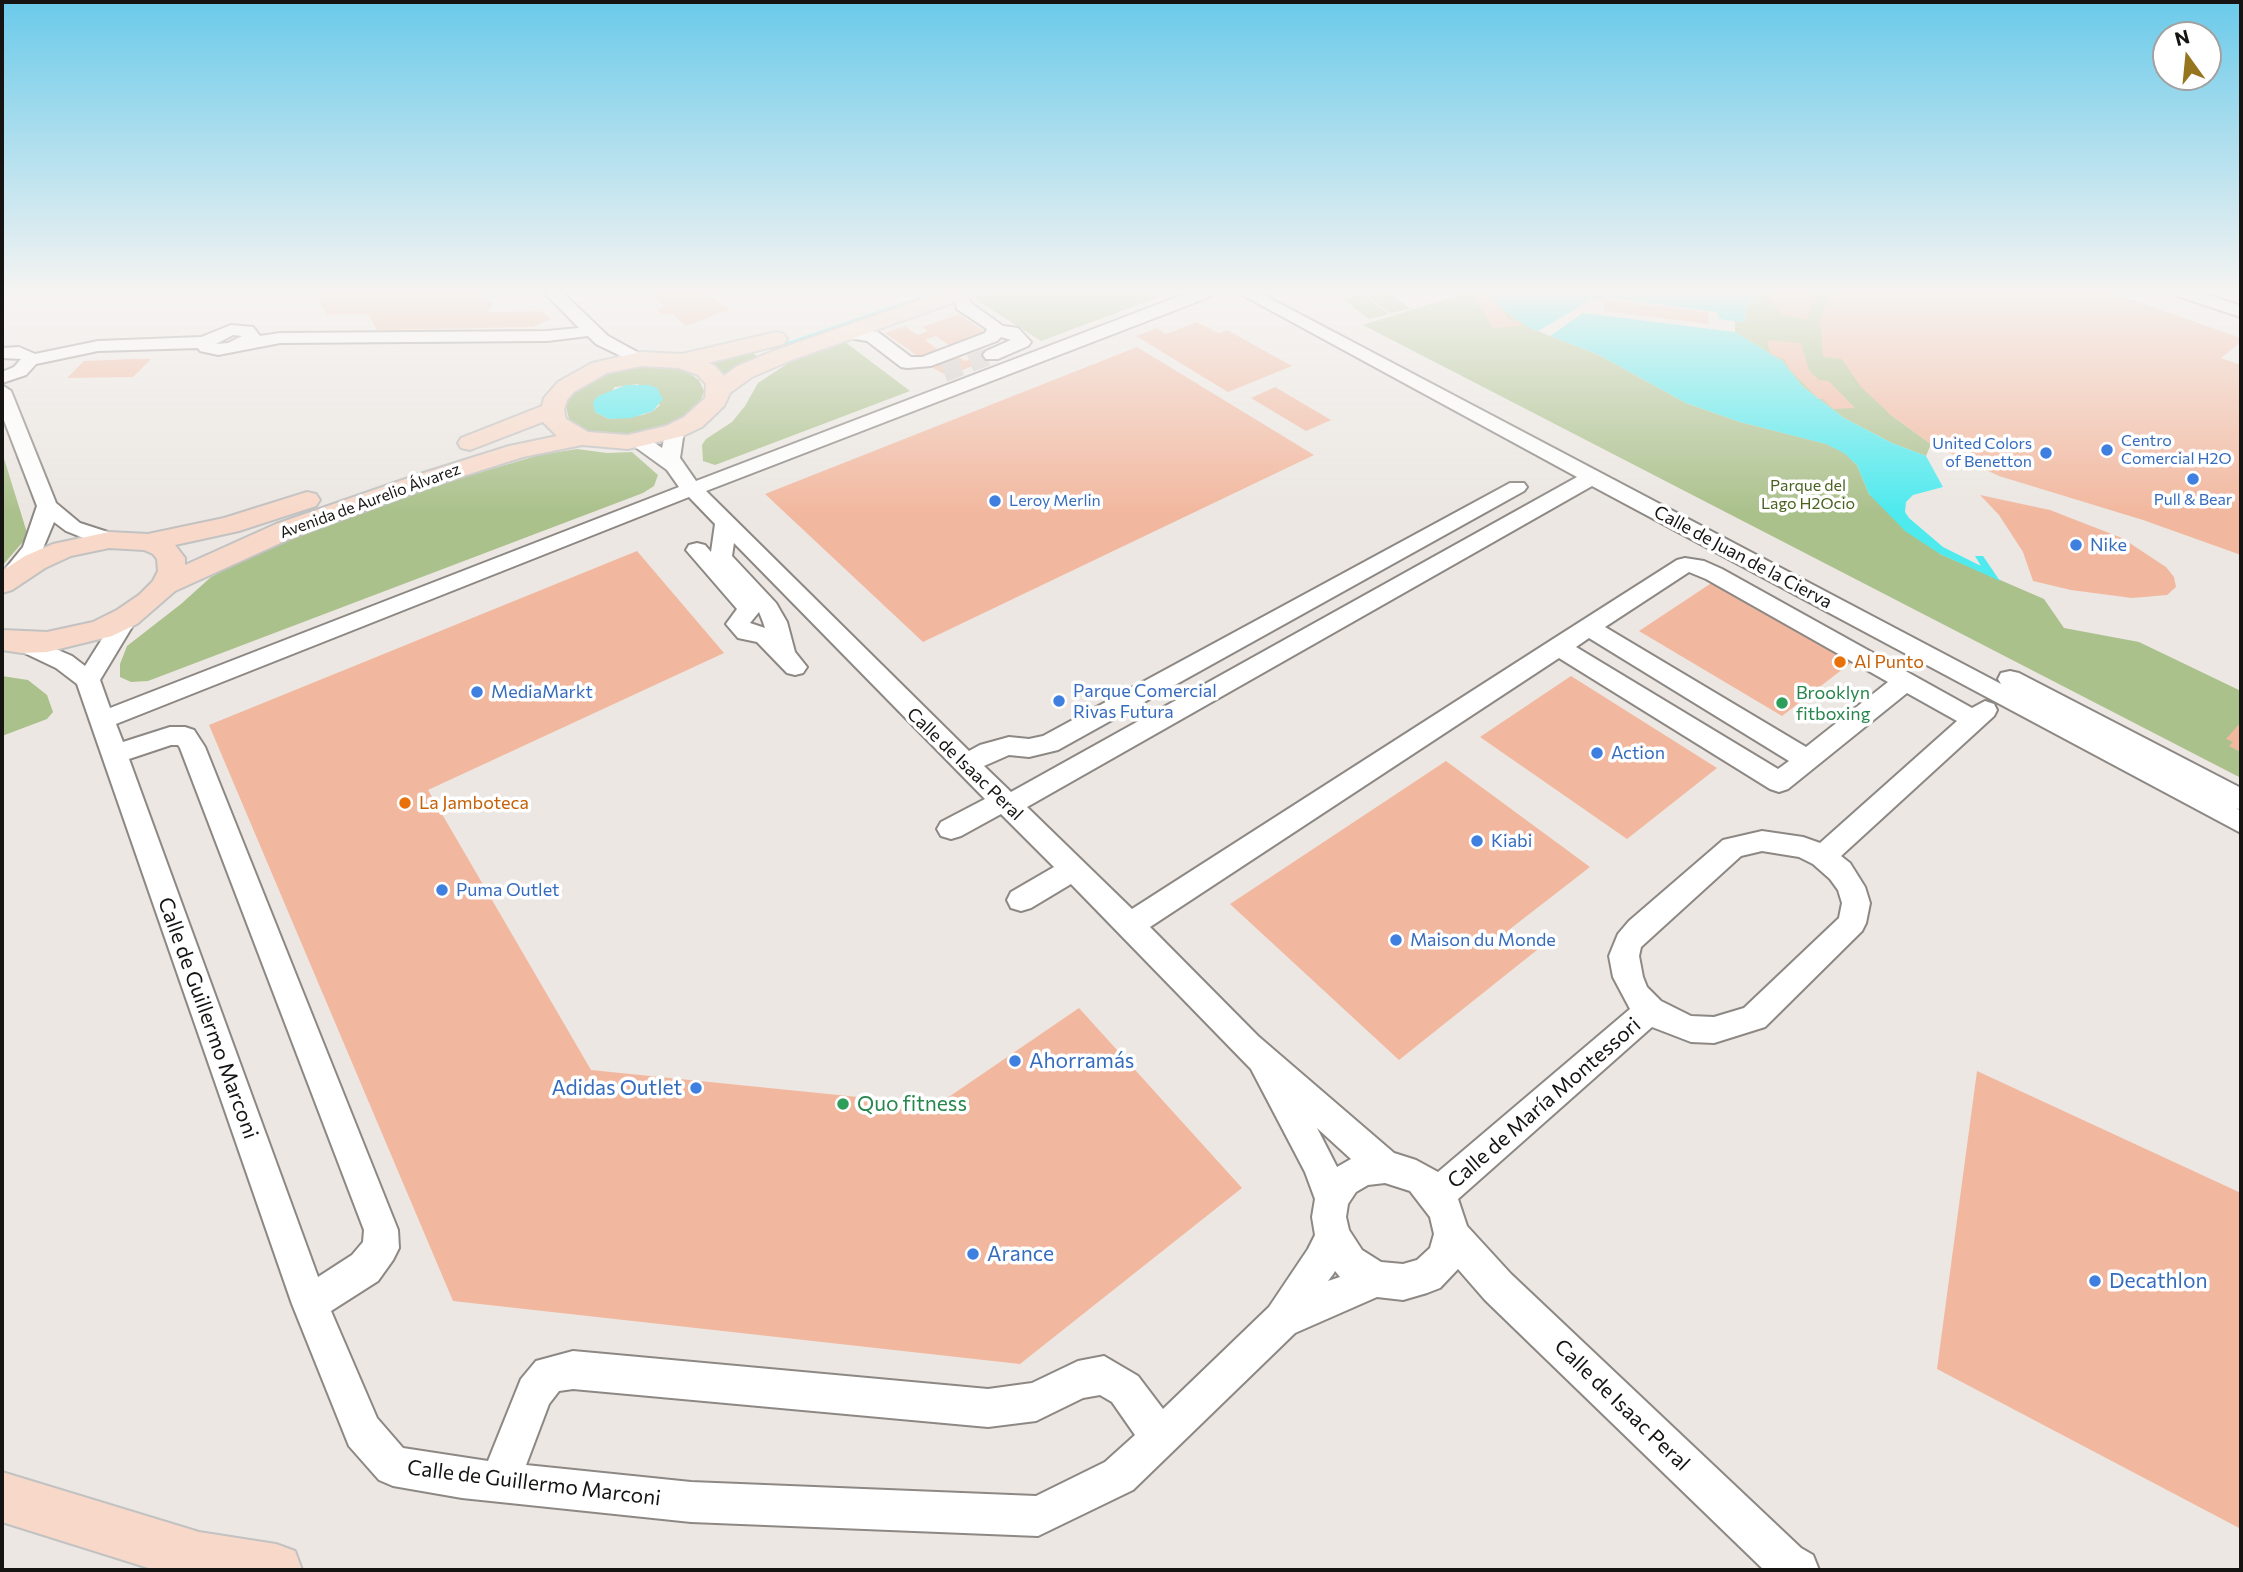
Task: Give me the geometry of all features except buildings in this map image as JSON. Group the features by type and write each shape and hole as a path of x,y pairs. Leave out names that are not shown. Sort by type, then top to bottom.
{"main road":[{"path":"615,365 600,369 566,387 556,398 552,410 555,422 567,432 582,438 605,442 638,440 674,431 707,412 716,401 719,390 717,382 706,370 694,365"},
{"path":"719,390 758,365"},
{"name":"Avenida de Aurelio Álvarez","path":"6,580 63,550 109,540 148,542 220,527 273,511 509,430 552,410"},
{"name":"Avenida de Aurelio Álvarez","path":"9,642 74,637 127,617 165,585 286,530 426,480 518,451 582,438"},
{"path":"148,542 163,548 171,558 172,571 165,585"},
{"path":"2,1497 199,1558 276,1570"}],"street":[{"path":"2,378 20,371 25,365"},
{"path":"905,365 903,368 906,373 916,380 944,373"},
{"path":"103,720 453,581 1016,365"},
{"name":"Calle de Juan de la Cierva","path":"1383,365 2241,823"},
{"name":"Calle de Juan de la Cierva","path":"1412,365 2241,800"},
{"path":"2,391 47,506 73,527 109,540"},
{"path":"674,431 670,458 674,466"},
{"name":"Calle de Isaac Peral","path":"638,440 674,466 694,490 966,765 1074,869 1260,1058 1385,1167"},
{"path":"951,829 1005,804 1592,477"},
{"path":"966,765 989,751 1009,746 1029,748 1049,744 1517,487"},
{"path":"6,580 33,548 47,506"},
{"path":"726,522 721,557 768,608 789,661"},
{"path":"1129,926 1718,544"},
{"path":"697,550 749,609 738,624 746,633 765,635 789,661"},
{"path":"1685,565 1696,566 1714,574 1974,720"},
{"path":"9,642 64,662 88,680 127,617"},
{"path":"1588,627 1807,760"},
{"path":"1558,646 1779,782 1905,682"},
{"name":"Calle de Guillermo Marconi","path":"88,680 310,1304 363,1432 393,1466 500,1482 691,1502 1038,1516 1119,1476 1161,1438 1282,1321 1321,1261 1333,1236"},
{"path":"1823,856 2003,695"},
{"path":"114,755 170,736 185,736 192,747 381,1230 381,1248 365,1268 310,1304"},
{"name":"Calle de María Montessori","path":"1762,841 1783,842 1823,856 1840,871 1851,887 1856,903 1853,923 1754,1017 1725,1028 1703,1030 1670,1023 1650,1010 1636,995 1628,977 1624,957 1628,942 1639,929 1733,847 1762,841"},
{"path":"1021,900 1074,869"},
{"name":"Calle de María Montessori","path":"1437,1195 1650,1010"},
{"name":"Calle de Isaac Peral","path":"1260,1058 1320,1166 1332,1199"},
{"path":"1385,1167 1413,1175 1437,1195 1447,1213 1451,1234 1445,1258 1427,1275 1403,1282 1376,1279 1349,1262 1333,1236 1329,1217 1332,1199 1344,1181 1363,1170 1385,1167"},
{"name":"Calle de Isaac Peral","path":"1451,1234 1498,1287 1786,1563 1798,1570"},
{"name":"Calle de Guillermo Marconi","path":"1282,1321 1376,1279"},
{"path":"500,1482 534,1392 549,1374 573,1370 988,1408 1036,1402 1078,1380 1104,1375 1125,1389 1161,1438"}],"green space":[{"path":"710,365 744,365 723,375"},
{"path":"785,365 876,365 910,391 715,465 703,461 702,445 706,439 732,422 758,383"},
{"name":"Parque del Lago H2Ocio","path":"1441,365 1618,365 1686,403 1740,422 1827,444 1845,453 1857,465 1869,494 1940,554 2044,599 2064,628 2139,642 2241,691 2241,778"},
{"path":"1786,365 1848,365 1891,415 1931,444 1926,456 1892,443 1844,418 1803,387"},
{"path":"648,366 670,367 687,372 699,380 704,391 700,403 688,415 670,425 646,432 611,435 589,431 569,419 566,407 571,395 584,384 603,375","holes":["638,384 660,405 643,415 609,419 595,412 615,387"]},
{"path":"577,449 607,453 632,452 658,475 654,486 643,493 148,681 131,682 120,677 120,664 127,646 211,577 236,564 294,537 431,487 539,455"},
{"path":"2,452 28,536 2,566"},
{"path":"2,676 28,680 47,695 53,712 47,719 2,736"}],"water":[{"path":"1618,365 1786,365 1803,387 1844,418 1892,443 1926,456 1943,487 1913,495 1906,502 1905,512 1943,547 1981,566 1975,556 1983,556 2000,581 1940,554 1905,531 1869,494 1857,465 1844,453 1826,444 1740,422 1686,403"},
{"path":"626,385 649,385 657,388 663,399 653,411 631,418 609,419 595,412 593,402 598,396"}],"tunnel":[{"path":"944,373 964,365"}],"place":[{"name":"Centro Comercial H2O","path":"2107,450"},
{"name":"United Colors of Benetton","path":"2046,453"},
{"name":"Pull & Bear","path":"2193,479"},
{"name":"Leroy Merlin","path":"995,501"},
{"name":"Nike","path":"2076,545"},
{"name":"Al Punto","path":"1840,662"},
{"name":"MediaMarkt","path":"477,692"},
{"name":"Parque Comercial Rivas Futura","path":"1059,701"},
{"name":"Brooklyn fitboxing","path":"1782,703"},
{"name":"Action","path":"1597,753"},
{"name":"La Jamboteca","path":"405,803"},
{"name":"Kiabi","path":"1477,841"},
{"name":"Puma Outlet","path":"442,890"},
{"name":"Maison du Monde","path":"1396,940"},
{"name":"Ahorramás","path":"1015,1061"},
{"name":"Adidas Outlet","path":"696,1088"},
{"name":"Quo fitness","path":"843,1104"},
{"name":"Arance","path":"973,1254"},
{"name":"Decathlon","path":"2095,1281"}]}
